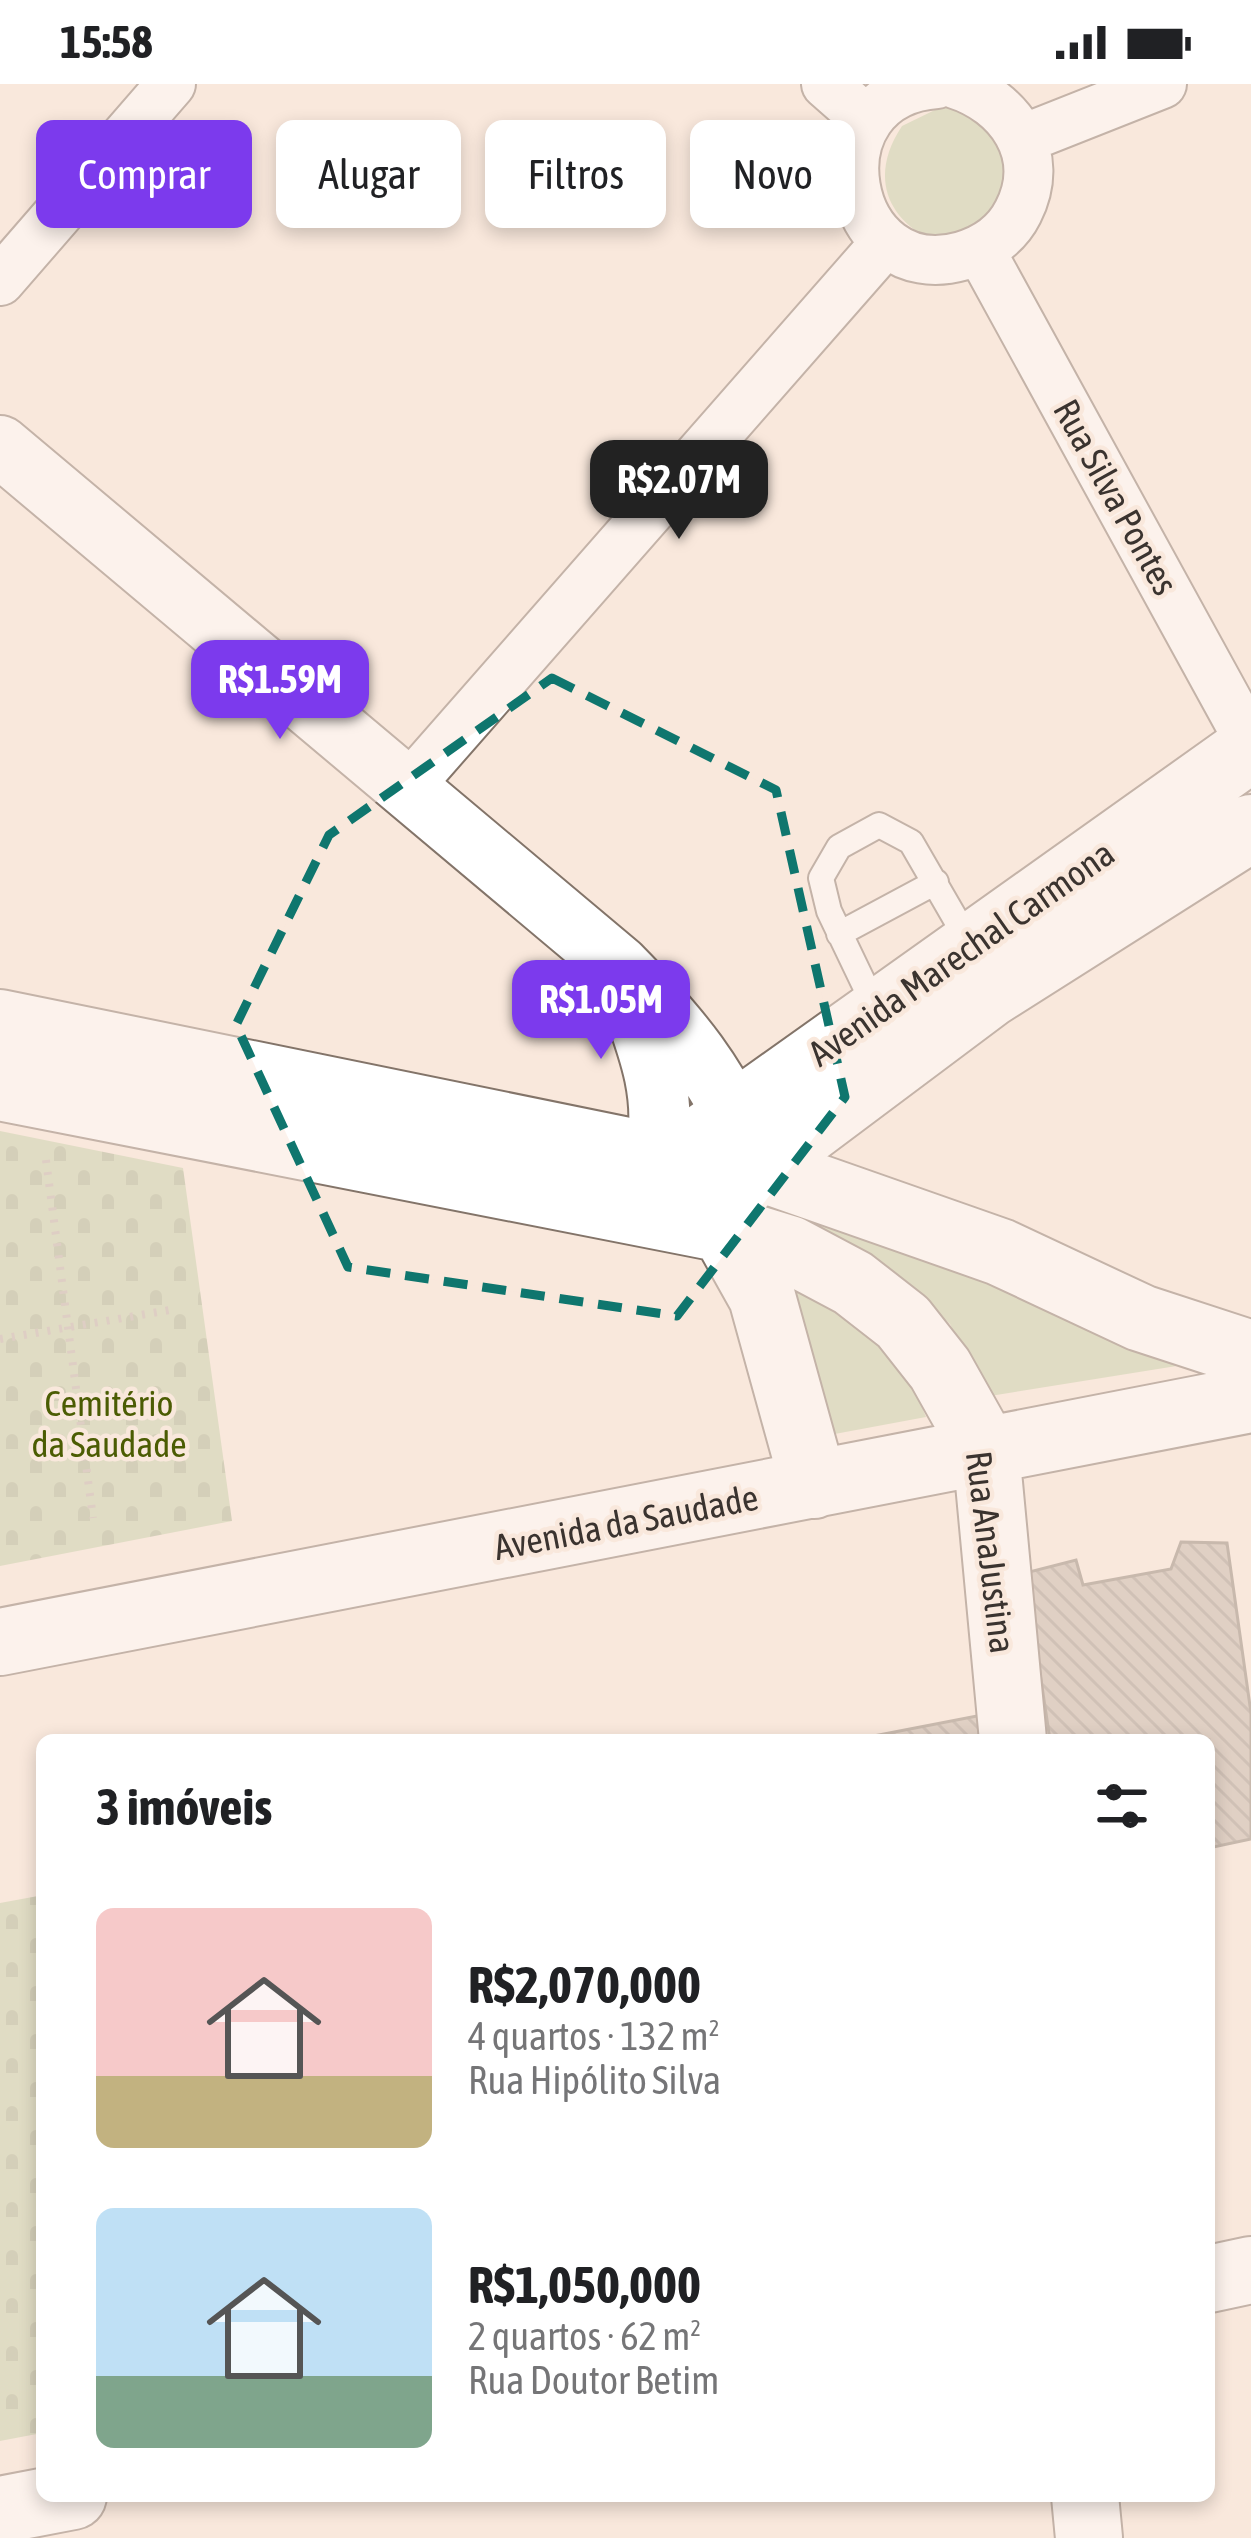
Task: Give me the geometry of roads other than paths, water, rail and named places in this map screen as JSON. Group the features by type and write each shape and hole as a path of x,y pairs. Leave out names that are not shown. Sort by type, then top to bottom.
{"main road":[{"name":"Avenida Marechal Carmona","path":"715,1227 746,1140 877,1012 1251,746"},
{"name":"Avenida Marechal Carmona","path":"746,1140 1251,828"},
{"path":"0,1023 663,1158 746,1140 1141,1318 1251,1354"},
{"name":"Rua AnaJustina","path":"0,1087 715,1227 789,1249 853,1283 903,1322 940,1369 986,1451 1012,1734"},
{"path":"715,1227 762,1297 814,1485"},
{"name":"Avenida da Saudade","path":"0,1642 1251,1399"},
{"path":"1215,2278 1251,2270"},
{"path":"0,2510 42,2502"},
{"path":"1086,2502 1089,2538"}],"street":[{"path":"0,281 171,84"},
{"path":"826,84 868,121"},
{"path":"937,84 890,98 868,121 852,172 856,198 886,242 932,260 980,250 1001,235 1022,202 1029,164 1023,139 1006,112 981,93 955,84"},
{"path":"1023,139 1162,84"},
{"path":"409,786 886,242"},
{"name":"Rua Silva Pontes","path":"980,250 1251,746"},
{"path":"0,446 620,966 686,1034 746,1140"},
{"path":"620,966 660,1090 663,1158"}],"lane":[{"path":"877,1012 839,934 821,878 839,847 879,825 911,842 971,946"},
{"path":"839,934 936,882"}],"park label":[{"name":"Cemitério da Saudade","path":"109,1424"}]}
